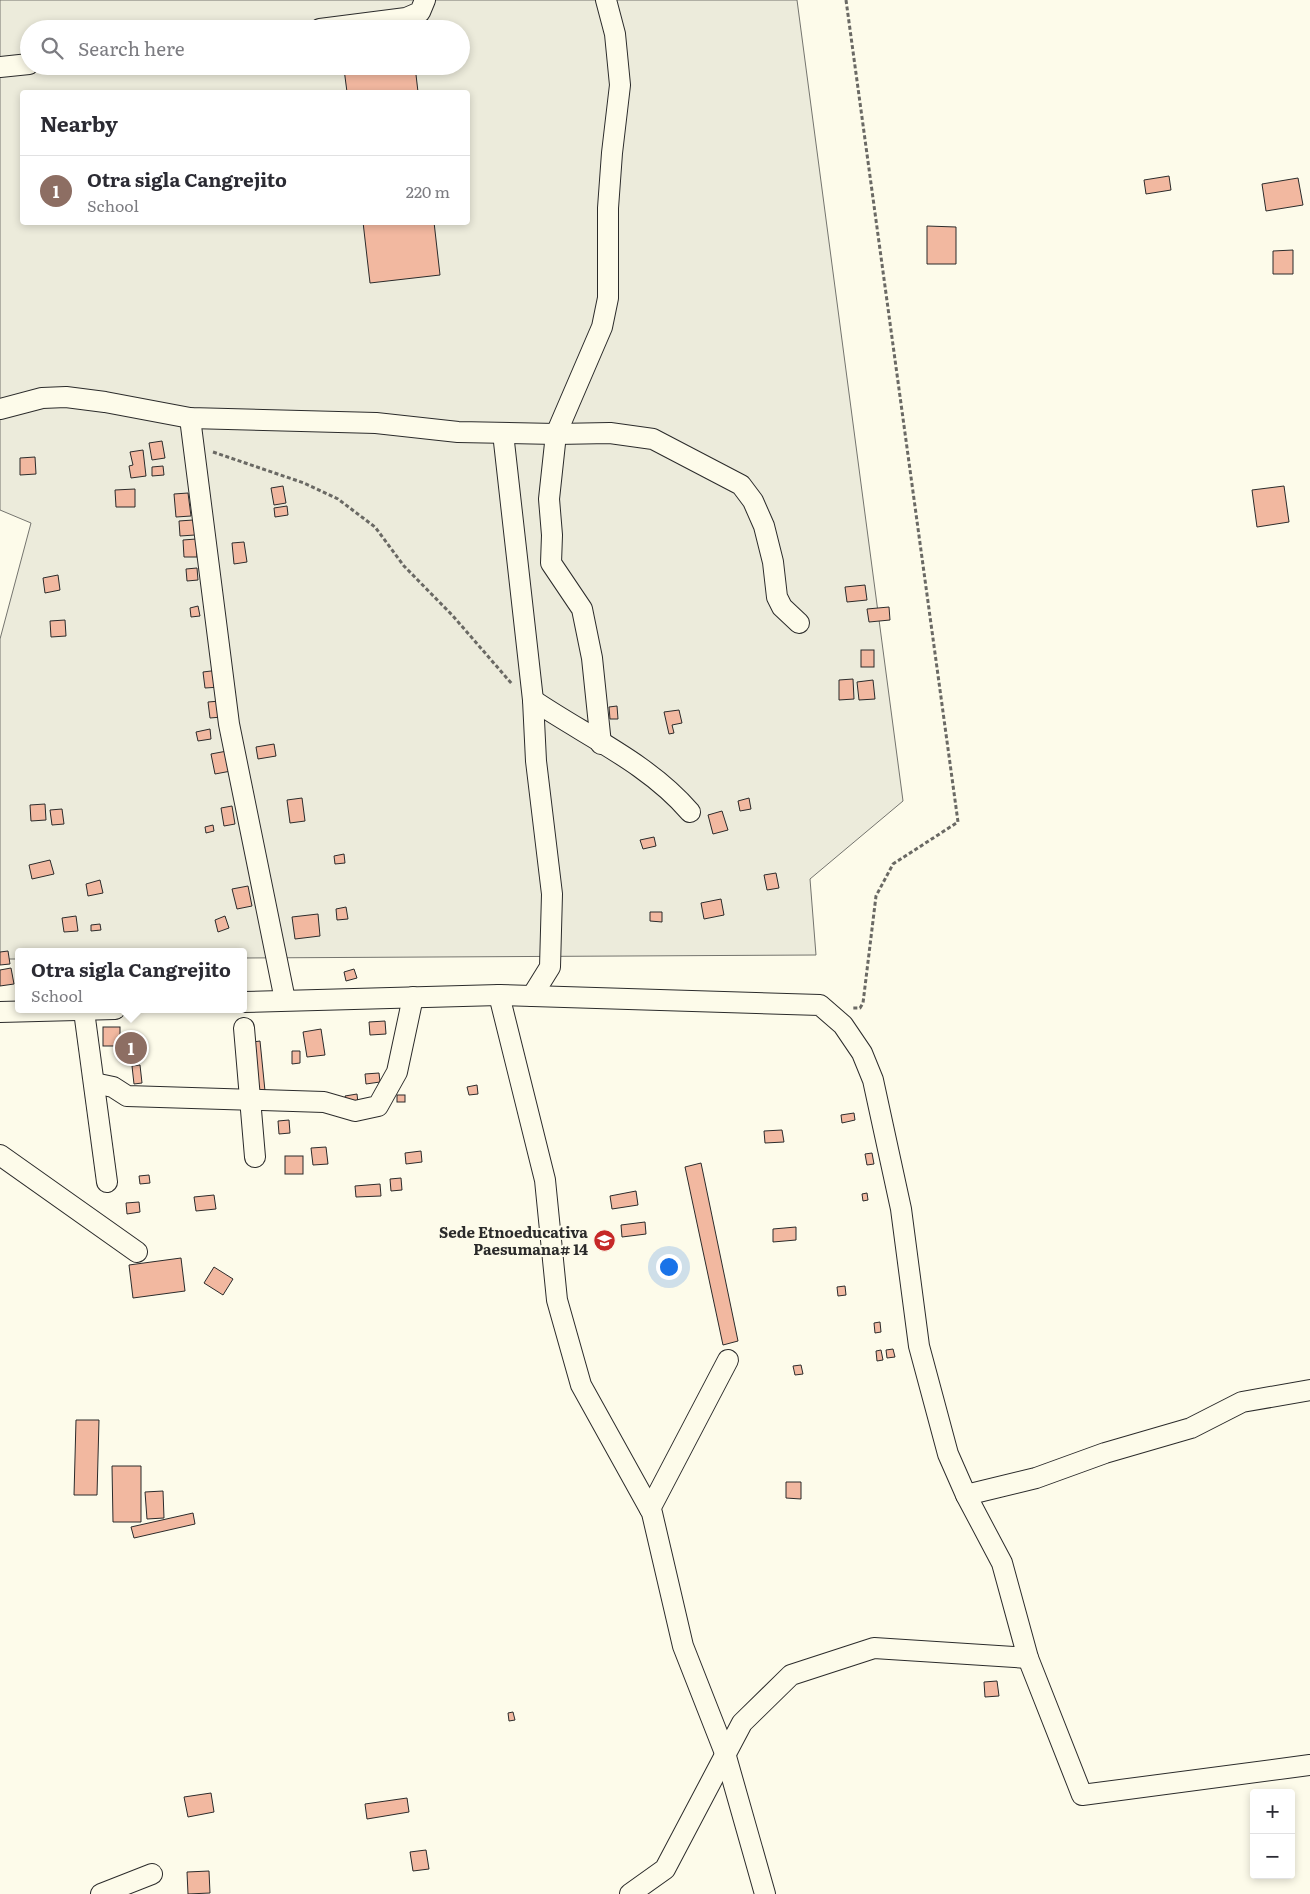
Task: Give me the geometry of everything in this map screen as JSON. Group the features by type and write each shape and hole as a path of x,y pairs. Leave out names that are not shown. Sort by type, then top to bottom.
{"street":[{"path":"390,20 406,18 420,12 425,0"},
{"path":"601,744 592,658 582,609 550,557 552,535 549,498 556,434 602,328 608,298 608,208 620,85 615,34 606,0"},
{"path":"0,67 20,65"},
{"path":"0,409 42,398 66,397 105,402 190,418 376,423 458,432 610,433 652,438 684,454 700,465 720,472 741,485 753,501 764,526 777,597 782,607 799,624"},
{"path":"190,418 229,724 285,1000"},
{"path":"503,433 533,700 536,761 552,894 550,967 532,996"},
{"path":"533,700 601,744 632,760 690,812"},
{"path":"247,1002 499,995 820,1006 843,1025 862,1053 874,1080 901,1209 919,1346 948,1454 966,1495 1002,1564 1028,1658 1082,1795 1310,1765"},
{"path":"499,995 544,1180 557,1300 581,1385 652,1513 683,1646 725,1753 765,1894"},
{"path":"94,1082 113,1087 127,1096 250,1098 324,1102 355,1111 378,1106 397,1072 413,997"},
{"path":"0,1012 15,1012"},
{"path":"84,1013 107,1182"},
{"path":"244,1028 255,1157"},
{"path":"0,1155 137,1252"},
{"path":"650,1509 728,1360"},
{"path":"966,1495 1036,1478 1104,1453 1191,1428 1242,1402 1310,1390"},
{"path":"630,1894 665,1868 742,1723 791,1676 874,1648 1028,1658"},
{"path":"101,1894 152,1874"}],"path":[{"path":"846,0 958,822 893,864 876,896 863,1003 860,1008 852,1008"},
{"path":"193,445 304,483 338,499 374,527 404,566 453,616 517,690 533,700"}],"shaded area":[{"path":"0,0 797,0 903,801 810,879 816,955 247,958 247,948 15,948 15,959 0,959 0,639 31,523 0,510"}],"building":[{"path":"345,75 416,75 418,90 347,90"},
{"path":"1169,176 1171,190 1146,194 1144,180"},
{"path":"1298,178 1303,205 1266,211 1262,184"},
{"path":"363,225 434,225 440,275 370,283"},
{"path":"927,226 956,227 956,264 927,264"},
{"path":"1293,250 1293,274 1273,274 1273,251"},
{"path":"162,441 165,458 152,460 149,443"},
{"path":"143,450 146,476 131,478 129,466 133,465 130,452"},
{"path":"35,457 36,474 20,475 20,458"},
{"path":"163,466 164,475 152,476 152,467"},
{"path":"283,486 286,503 274,505 271,488"},
{"path":"1284,486 1289,522 1257,527 1252,490"},
{"path":"135,489 135,507 116,507 115,490"},
{"path":"188,493 191,516 176,517 174,494"},
{"path":"287,506 288,515 275,517 274,508"},
{"path":"193,520 195,535 180,536 179,521"},
{"path":"196,539 197,557 184,557 183,540"},
{"path":"244,542 247,562 234,564 232,543"},
{"path":"197,568 198,580 187,581 186,569"},
{"path":"58,575 60,590 45,593 43,578"},
{"path":"865,585 867,600 847,602 845,587"},
{"path":"198,606 200,616 191,617 190,608"},
{"path":"889,607 890,620 869,622 867,609"},
{"path":"65,620 66,636 51,637 50,621"},
{"path":"861,650 874,650 874,667 861,667"},
{"path":"219,670 221,687 205,688 203,672"},
{"path":"853,679 854,699 839,700 839,680"},
{"path":"873,680 875,699 859,700 857,682"},
{"path":"220,701 222,717 210,718 208,702"},
{"path":"617,706 618,719 610,719 609,707"},
{"path":"679,710 682,723 672,725 674,733 669,734 664,712"},
{"path":"210,729 211,739 198,741 196,732"},
{"path":"274,744 276,756 258,759 256,747"},
{"path":"227,751 231,771 215,774 211,754"},
{"path":"302,798 305,821 290,823 287,800"},
{"path":"749,798 751,809 740,811 738,801"},
{"path":"45,804 46,820 31,821 30,805"},
{"path":"232,806 235,824 224,826 221,808"},
{"path":"62,809 64,824 52,825 50,810"},
{"path":"722,811 728,830 713,834 708,815"},
{"path":"213,825 214,831 206,833 205,827"},
{"path":"654,837 656,846 643,849 640,840"},
{"path":"344,854 345,863 335,864 334,856"},
{"path":"50,860 54,874 32,879 29,865"},
{"path":"776,873 779,888 767,890 764,875"},
{"path":"100,880 103,893 88,896 86,884"},
{"path":"248,886 252,906 237,909 232,889"},
{"path":"721,899 724,915 704,919 701,903"},
{"path":"346,907 348,919 337,920 336,909"},
{"path":"650,912 662,912 662,922 650,921"},
{"path":"318,914 320,936 295,939 292,917"},
{"path":"76,916 78,931 64,932 62,918"},
{"path":"225,916 229,928 218,932 215,920"},
{"path":"100,924 101,930 91,931 91,925"},
{"path":"8,951 10,964 0,965 0,952"},
{"path":"11,968 14,984 0,986 0,970"},
{"path":"354,969 357,978 346,981 344,972"},
{"path":"385,1021 386,1034 370,1035 369,1022"},
{"path":"103,1027 120,1027 120,1046 103,1046"},
{"path":"321,1029 325,1055 307,1057 303,1032"},
{"path":"260,1041 265,1091 257,1092 253,1042"},
{"path":"125,1049 136,1049 136,1059 125,1059"},
{"path":"292,1051 300,1051 300,1063 292,1064"},
{"path":"140,1065 142,1083 134,1084 132,1066"},
{"path":"379,1073 380,1082 366,1084 365,1074"},
{"path":"477,1085 478,1094 469,1095 467,1087"},
{"path":"357,1094 358,1103 347,1104 345,1096"},
{"path":"397,1095 405,1095 405,1102 397,1102"},
{"path":"854,1113 855,1120 842,1123 841,1115"},
{"path":"289,1120 290,1133 279,1134 278,1121"},
{"path":"782,1130 784,1142 765,1143 764,1131"},
{"path":"326,1147 328,1164 313,1165 311,1148"},
{"path":"421,1151 422,1162 406,1164 405,1153"},
{"path":"872,1153 874,1164 867,1165 865,1154"},
{"path":"285,1156 303,1156 303,1174 285,1174"},
{"path":"701,1163 738,1341 723,1345 685,1167"},
{"path":"149,1175 150,1183 140,1184 139,1176"},
{"path":"401,1178 402,1190 391,1191 390,1179"},
{"path":"380,1184 381,1196 356,1197 355,1186"},
{"path":"636,1191 638,1205 612,1209 610,1196"},
{"path":"867,1193 868,1200 863,1201 862,1194"},
{"path":"214,1195 216,1209 196,1211 194,1197"},
{"path":"139,1202 140,1212 127,1214 126,1203"},
{"path":"645,1222 646,1234 622,1237 621,1225"},
{"path":"796,1227 796,1240 773,1242 773,1229"},
{"path":"181,1258 185,1291 133,1298 129,1265"},
{"path":"214,1267 233,1279 223,1295 204,1283"},
{"path":"845,1286 846,1295 838,1296 837,1287"},
{"path":"880,1322 881,1332 875,1333 874,1323"},
{"path":"893,1349 895,1357 887,1358 886,1350"},
{"path":"881,1350 883,1360 877,1361 876,1351"},
{"path":"801,1365 803,1374 795,1375 793,1366"},
{"path":"76,1420 99,1420 97,1495 74,1495"},
{"path":"112,1466 141,1466 141,1522 113,1522"},
{"path":"786,1482 801,1482 801,1499 786,1498"},
{"path":"163,1491 164,1518 147,1519 145,1492"},
{"path":"193,1513 195,1524 134,1538 131,1527"},
{"path":"997,1681 999,1696 985,1697 984,1682"},
{"path":"513,1712 515,1720 509,1721 508,1713"},
{"path":"211,1793 214,1812 188,1817 184,1797"},
{"path":"407,1798 409,1812 367,1819 365,1804"},
{"path":"426,1850 429,1869 413,1871 410,1852"},
{"path":"209,1871 210,1893 188,1894 187,1872"}],"place":[{"name":"Otra sigla Cangrejito","path":"131,1048"},
{"name":"Sede Etnoeducativa Paesumana# 14","path":"604,1240"}]}
